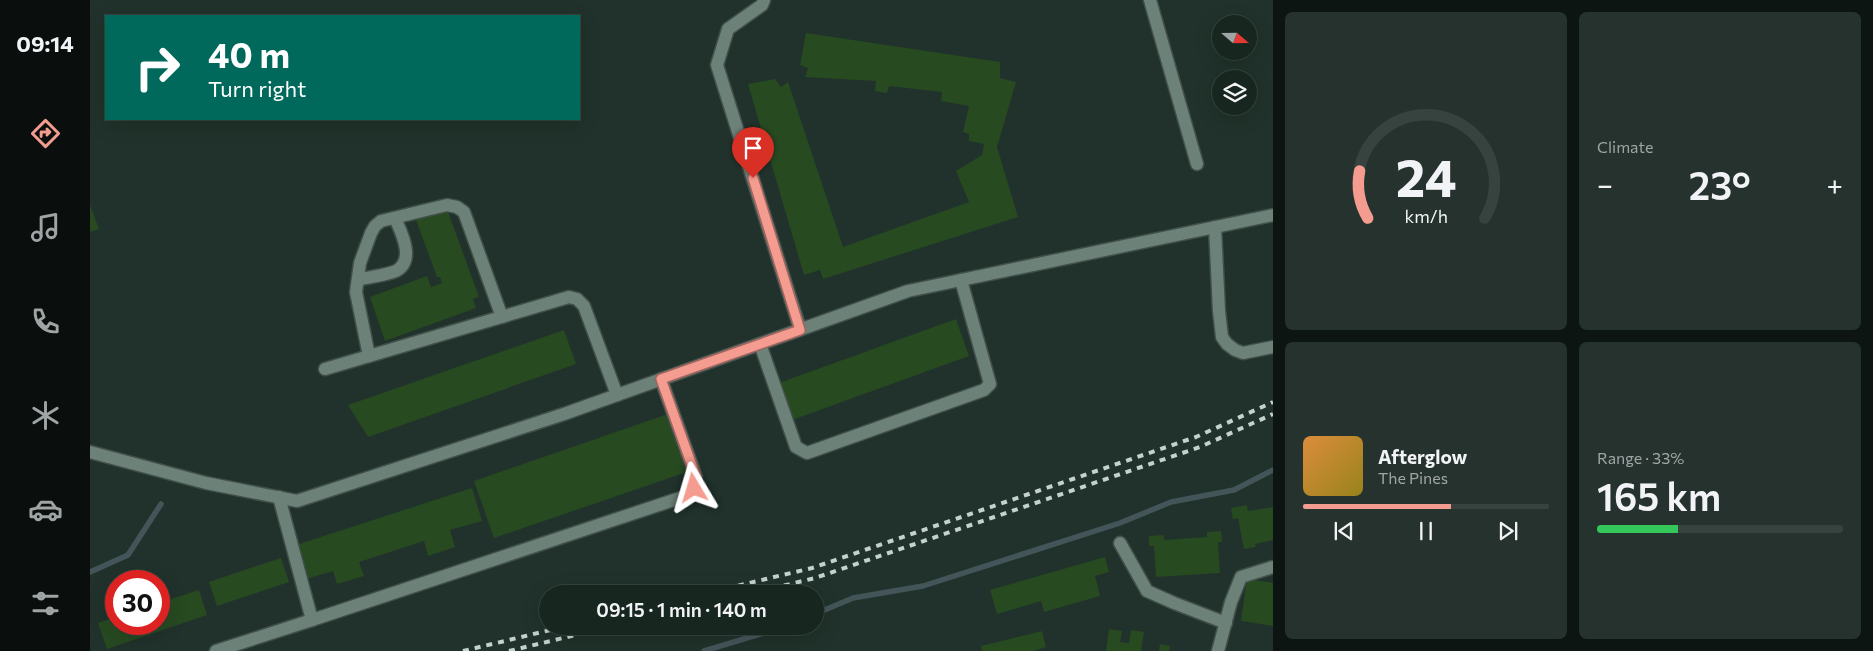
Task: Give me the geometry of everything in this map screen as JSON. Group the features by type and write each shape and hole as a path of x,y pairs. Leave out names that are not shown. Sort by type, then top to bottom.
{"street":[{"path":"764,0 762,5 728,29 717,65 800,330"},
{"path":"1150,0 1198,164"},
{"path":"369,356 356,292 360,263 375,226 382,221 446,205 457,207 464,212 502,317"},
{"path":"90,452 206,483 298,500 564,414 908,291 1273,215"},
{"path":"358,280 397,270 405,260 404,239 395,218"},
{"path":"1215,227 1222,336 1227,344 1235,350 1244,353 1273,347"},
{"path":"760,344 796,447 807,453 984,390 990,384 961,280"},
{"path":"325,369 569,297 577,299 584,306 618,395"},
{"path":"216,651 692,494 696,477 661,379"},
{"path":"279,497 312,620"},
{"path":"1120,543 1147,591 1226,623"},
{"path":"1218,651 1231,602 1241,577 1273,567"}],"building":[{"path":"806,33 1000,62 1000,78 1016,82 997,147 1018,217 823,279 820,270 804,275 748,84 775,79 781,87 788,82 843,247 969,202 956,171 982,155 984,144 969,141 969,134 963,132 969,106 941,101 942,92 889,86 887,93 875,91 876,81 805,77 808,68 800,65"},
{"path":"90,205 99,229 90,232"},
{"path":"447,209 479,297 473,299 476,308 385,341 370,297 427,276 431,287 442,283 440,277 437,277 416,220"},
{"path":"956,319 969,356 792,420 779,383"},
{"path":"564,330 576,364 368,437 348,405"},
{"path":"668,414 687,472 494,538 474,481"},
{"path":"472,488 482,521 450,530 455,547 428,556 424,541 359,562 364,576 337,584 333,571 306,579 296,545"},
{"path":"1247,505 1248,511 1273,507 1273,540 1255,544 1256,547 1244,549 1238,518 1233,519 1231,508"},
{"path":"1221,531 1222,542 1218,542 1220,573 1156,577 1154,546 1149,546 1149,536 1164,535 1164,540 1207,537 1207,532"},
{"path":"1105,557 1109,572 1095,576 1100,596 1044,612 1041,601 997,614 990,590"},
{"path":"281,558 289,582 217,606 209,582"},
{"path":"1247,579 1273,583 1273,626 1241,621"},
{"path":"199,590 207,615 170,628 170,599"},
{"path":"105,621 105,635 148,635 107,649 98,623"},
{"path":"1109,629 1122,631 1120,642 1129,643 1131,630 1144,632 1141,651 1106,651"},
{"path":"1042,631 1046,647 1033,651 982,651 981,646"},
{"path":"1160,644 1170,646 1169,651 1159,651"}],"waterway":[{"path":"824,610 853,598 923,586 1120,523 1171,502 1234,490 1273,470"},
{"path":"90,572 128,555 161,504"},
{"path":"704,651 757,635"}],"railway":[{"path":"741,585 812,568 1196,437 1273,402"},
{"path":"786,585 815,578 1200,447 1273,414"},
{"path":"463,651 539,633"},
{"path":"509,651 576,635"}],"route":[{"path":"694,488 696,477 661,379 800,330 753,178"}]}
